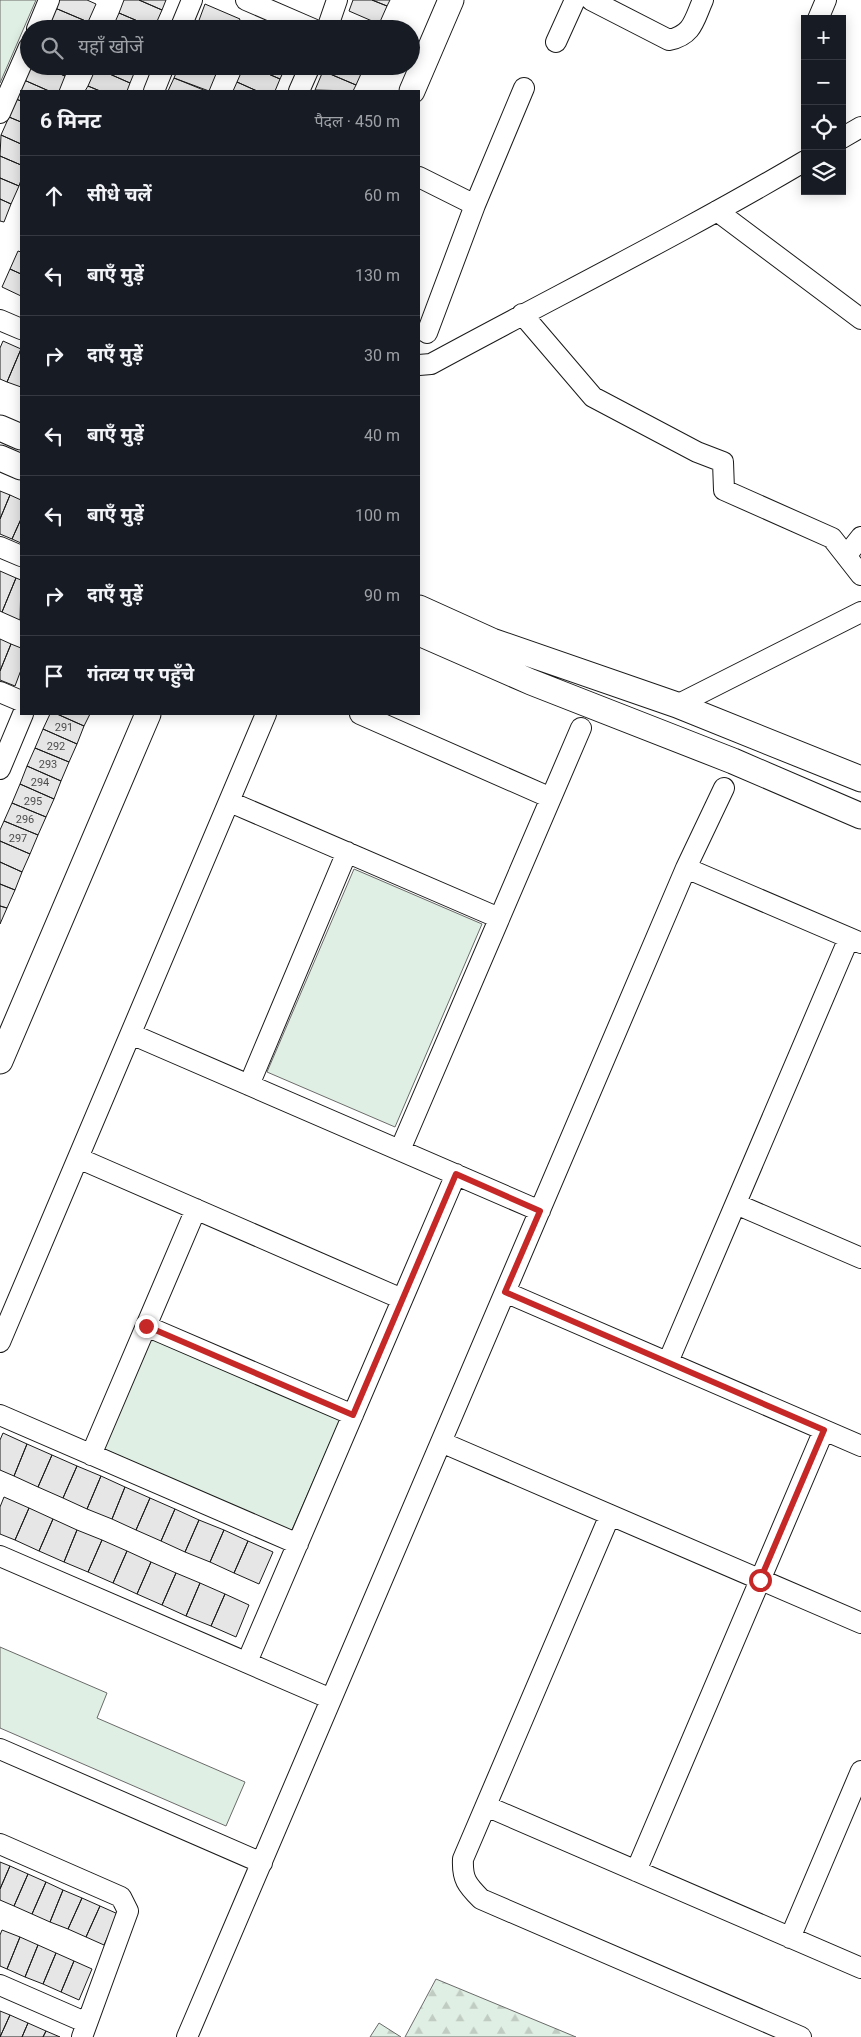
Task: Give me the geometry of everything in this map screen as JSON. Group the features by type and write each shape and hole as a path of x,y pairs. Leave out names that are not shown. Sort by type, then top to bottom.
{"main road":[{"path":"420,72 451,0"},
{"path":"412,90 419,75"},
{"path":"0,428 20,437"},
{"path":"0,458 20,467"},
{"path":"420,608 492,641 677,705 861,779"},
{"path":"420,633 531,682 733,761 861,816"},
{"path":"0,1061 147,715"}],"street":[{"path":"41,20 49,0"},
{"path":"184,20 192,0"},
{"path":"246,0 292,20"},
{"path":"330,20 337,0"},
{"path":"556,42 575,0"},
{"path":"591,0 669,40 679,38 689,32 703,0"},
{"path":"820,15 826,0"},
{"path":"0,113 20,67"},
{"path":"154,90 160,75"},
{"path":"299,90 306,75"},
{"path":"427,333 475,205 524,88"},
{"path":"846,136 861,127"},
{"path":"420,377 425,364 717,211 801,162"},
{"path":"420,178 475,205"},
{"path":"717,211 861,319"},
{"path":"522,314 593,397 697,452 722,462 724,490 832,538 861,575"},
{"path":"0,320 20,329"},
{"path":"846,556 861,537"},
{"path":"0,547 20,556"},
{"path":"677,705 861,612"},
{"path":"0,692 20,701"},
{"path":"0,769 23,715"},
{"path":"0,1342 266,715"},
{"path":"362,715 551,798"},
{"path":"400,1150 581,728"},
{"path":"187,2037 686,868 724,788"},
{"path":"230,802 499,918"},
{"path":"248,1085 347,852"},
{"path":"668,1362 736,1204 855,941 686,868"},
{"path":"131,1034 540,1211"},
{"path":"78,1158 402,1298"},
{"path":"247,1662 456,1174"},
{"path":"736,1204 861,1258"},
{"path":"91,1455 196,1209"},
{"path":"505,1292 861,1446"},
{"path":"146,1326 353,1415"},
{"path":"0,1415 298,1544"},
{"path":"636,1871 824,1430"},
{"path":"441,1442 861,1624"},
{"path":"610,1515 463,1859 462,1874 469,1887 481,1899 801,2037"},
{"path":"0,1556 331,1699"},
{"path":"0,1749 262,1862"},
{"path":"790,1938 861,1771"},
{"path":"486,1806 861,1968"},
{"path":"0,1844 121,1897 126,1903 128,1910 84,2030 0,1985"}],"green space":[{"path":"0,0 36,0 27,20 20,20 20,37 0,83"},
{"path":"354,869 482,924 395,1127 267,1072"},
{"path":"150,1336 340,1420 291,1532 102,1448"},
{"path":"0,1647 107,1693 97,1718 245,1782 226,1826 0,1728"},
{"path":"436,1979 576,2037 405,2037"},
{"path":"379,2023 401,2037 370,2037"}],"building":[{"path":"58,0 87,0 96,4 89,20 83,20 55,8"},
{"path":"124,0 139,0 162,10 158,20 135,20 119,13"},
{"path":"139,0 166,0 162,10"},
{"path":"353,0 372,0 387,6 381,20 370,20 349,11"},
{"path":"372,0 390,0 387,6"},
{"path":"205,4 240,19 240,20 199,20"},
{"path":"55,8 83,20 50,20"},
{"path":"119,13 135,20 116,20"},
{"path":"26,75 65,76 59,90 47,90 24,80"},
{"path":"93,75 112,75 130,83 127,90 98,90 88,86"},
{"path":"112,75 133,75 130,83"},
{"path":"175,75 216,75 209,90 174,78"},
{"path":"240,75 271,75 280,79 275,90 255,90 237,82"},
{"path":"271,75 282,75 280,79"},
{"path":"321,75 332,75 356,85 354,90 315,90"},
{"path":"332,75 360,75 356,85"},
{"path":"174,78 204,90 168,90"},
{"path":"24,80 47,90 20,90 20,101 16,99"},
{"path":"237,82 255,90 233,90"},
{"path":"88,86 98,90 86,90"},
{"path":"16,99 20,101 20,122 9,117"},
{"path":"9,117 20,122 20,144 1,135"},
{"path":"1,135 20,144 20,165 0,156"},
{"path":"0,156 20,165 19,186 0,178"},
{"path":"0,178 19,186 11,204 0,199"},
{"path":"0,199 11,204 4,222 0,221"},
{"path":"18,251 20,252 20,274 10,269"},
{"path":"10,269 20,274 20,296 2,287"},
{"path":"3,341 20,349 7,382 0,379 0,348"},
{"path":"20,351 20,387 7,382"},
{"path":"0,491 10,495 0,519"},
{"path":"10,495 20,500 20,521 12,539 0,534 0,519"},
{"path":"20,521 20,543 12,539"},
{"path":"0,571 16,578 2,612 0,611"},
{"path":"16,578 20,580 20,620 2,612"},
{"path":"0,639 11,644 0,671"},
{"path":"11,644 20,648 20,673 15,686 0,680 0,671"},
{"path":"50,715 59,715 84,726 77,744 43,729"},
{"path":"59,715 90,715 84,726"},
{"path":"43,729 77,744 69,762 35,748"},
{"path":"35,748 69,762 61,781 27,766"},
{"path":"27,766 61,781 54,799 20,784"},
{"path":"20,784 54,799 46,817 12,803"},
{"path":"12,803 46,817 38,835 4,821"},
{"path":"4,821 38,835 30,854 0,841 0,830"},
{"path":"0,841 30,854 22,872 0,862"},
{"path":"0,862 22,872 15,890 0,884"},
{"path":"0,884 15,890 7,908 0,906"},
{"path":"0,906 7,908 0,924"},
{"path":"3,1433 27,1444 14,1476 0,1470 0,1440"},
{"path":"27,1444 52,1455 38,1487 14,1476"},
{"path":"52,1455 77,1466 63,1498 38,1487"},
{"path":"77,1466 101,1476 87,1509 63,1498"},
{"path":"101,1476 125,1487 112,1519 87,1509"},
{"path":"125,1487 150,1498 136,1530 112,1519"},
{"path":"4,1497 29,1508 15,1540 0,1534 0,1507"},
{"path":"150,1498 175,1509 161,1541 136,1530"},
{"path":"29,1508 53,1519 39,1551 15,1540"},
{"path":"175,1509 199,1520 185,1552 161,1541"},
{"path":"53,1519 77,1530 64,1562 39,1551"},
{"path":"199,1520 224,1530 210,1562 185,1552"},
{"path":"77,1530 102,1540 88,1572 64,1562"},
{"path":"224,1530 248,1541 234,1573 210,1562"},
{"path":"102,1540 127,1551 113,1583 88,1572"},
{"path":"248,1541 273,1552 259,1584 234,1573"},
{"path":"127,1551 151,1562 137,1594 113,1583"},
{"path":"151,1562 176,1573 162,1605 137,1594"},
{"path":"176,1573 200,1583 186,1616 162,1605"},
{"path":"200,1583 225,1594 211,1626 186,1616"},
{"path":"225,1594 249,1605 236,1637 211,1626"},
{"path":"0,1862 10,1866 0,1889"},
{"path":"10,1866 28,1874 14,1906 0,1900 0,1889"},
{"path":"28,1874 46,1882 32,1914 14,1906"},
{"path":"46,1882 63,1890 50,1922 32,1914"},
{"path":"63,1890 82,1898 68,1929 50,1922"},
{"path":"82,1898 100,1906 86,1937 68,1929"},
{"path":"100,1906 118,1914 104,1945 86,1937"},
{"path":"2,1930 20,1937 7,1969 0,1966 0,1935"},
{"path":"20,1937 38,1945 25,1977 7,1969"},
{"path":"38,1945 56,1953 43,1984 25,1977"},
{"path":"56,1953 74,1961 61,1992 43,1984"},
{"path":"74,1961 92,1969 79,2000 61,1992"},
{"path":"0,2011 10,2015 0,2037"},
{"path":"10,2015 28,2023 22,2037 0,2037"},
{"path":"28,2023 46,2031 43,2037 22,2037"},
{"path":"46,2031 60,2037 43,2037"}],"route":[{"path":"146,1326 353,1415 456,1174 540,1211 505,1292 824,1430 760,1580"}]}
